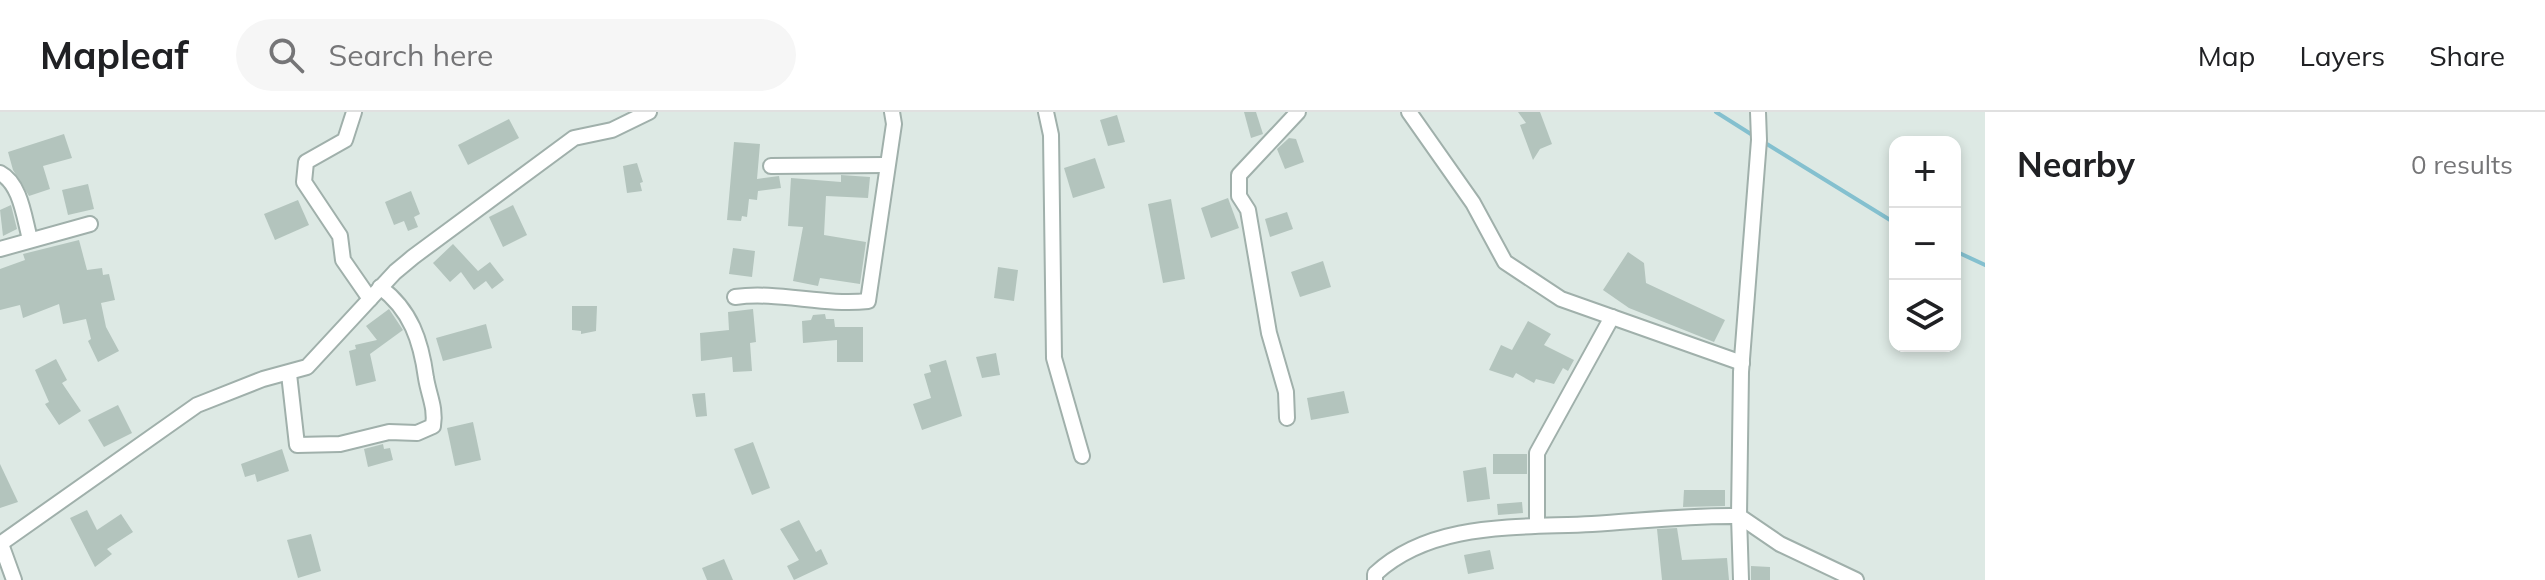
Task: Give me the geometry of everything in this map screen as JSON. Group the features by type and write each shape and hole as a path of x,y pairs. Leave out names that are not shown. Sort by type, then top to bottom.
{"street":[{"path":"354,112 345,140 306,162 304,182 340,236 343,260 370,299"},
{"path":"14,580 0,544 197,405 263,379 307,367 380,287 413,257 574,138 612,130 649,112"},
{"path":"735,297 754,294 763,298 779,295 868,301 885,165 892,142 892,112"},
{"path":"1046,112 1051,135 1054,358 1082,456"},
{"path":"1287,418 1286,392 1269,333 1248,210 1239,196 1239,175 1298,112"},
{"path":"1409,112 1473,203 1505,262 1561,299 1742,363"},
{"path":"1741,580 1742,363 1759,140 1758,112"},
{"path":"771,166 885,165"},
{"path":"0,173 9,178 16,190 30,239"},
{"path":"0,249 90,224"},
{"path":"289,374 297,445 340,444 389,432 417,433 433,426 436,412 419,337 398,300 380,287"},
{"path":"1537,525 1537,453 1612,317"},
{"path":"1375,580 1375,574 1396,555 1476,530 1739,516 1780,544 1856,580"}],"building":[{"path":"1244,112 1256,112 1263,134 1251,138"},
{"path":"1518,112 1540,112 1552,144 1540,149 1533,160 1520,125 1526,123"},
{"path":"1117,115 1125,142 1108,146 1100,120"},
{"path":"509,119 519,138 468,165 458,145"},
{"path":"64,134 72,158 43,166 50,189 29,196 13,170 8,152"},
{"path":"1289,138 1296,139 1304,162 1285,169 1277,149"},
{"path":"734,142 760,144 757,179 779,176 781,188 758,191 757,200 749,199 747,217 742,216 741,221 727,220"},
{"path":"1095,158 1105,188 1073,198 1064,168"},
{"path":"637,163 643,182 640,183 642,191 627,193 623,166"},
{"path":"841,175 870,177 868,198 826,196 824,235 866,242 860,284 820,278 818,286 793,281 803,227 788,226 791,178 841,182"},
{"path":"88,184 94,209 68,215 62,190"},
{"path":"411,191 420,214 414,217 418,227 408,231 404,221 394,225 385,202"},
{"path":"1228,198 1239,228 1211,238 1201,208"},
{"path":"1171,199 1185,279 1163,283 1148,204"},
{"path":"298,200 309,225 275,240 264,214"},
{"path":"11,205 17,229 3,236 0,210"},
{"path":"513,205 527,235 503,247 489,217"},
{"path":"1287,212 1293,229 1270,237 1265,219"},
{"path":"79,240 87,270 102,268 103,275 109,274 115,300 101,303 106,327 119,351 98,362 88,341 91,339 86,319 63,324 59,304 23,318 20,305 0,310 0,269 25,260 23,254"},
{"path":"453,244 478,271 490,262 504,280 492,289 486,281 474,290 461,272 450,282 433,263"},
{"path":"733,248 755,251 752,277 729,274"},
{"path":"1628,252 1644,263 1646,283 1725,320 1714,342 1629,308 1603,290"},
{"path":"1323,261 1331,287 1300,297 1291,272"},
{"path":"998,267 1018,270 1014,301 994,298"},
{"path":"572,306 597,306 596,331 581,334 581,331 572,330"},
{"path":"389,309 403,330 370,354 376,381 356,386 349,351 356,349 355,345 377,340 366,326"},
{"path":"753,309 756,342 750,343 752,371 733,372 732,357 701,361 700,333 729,330 728,312"},
{"path":"825,314 826,319 834,319 835,327 863,327 863,362 837,362 837,340 803,343 802,321 811,320 813,315"},
{"path":"1528,321 1551,334 1544,345 1574,360 1568,371 1563,368 1554,384 1536,379 1534,383 1516,373 1513,378 1489,370 1501,345 1512,350"},
{"path":"486,324 492,348 443,361 436,338"},
{"path":"996,353 1000,375 982,378 976,357"},
{"path":"56,359 67,380 62,383 81,411 59,425 45,404 49,402 35,370"},
{"path":"946,360 962,416 922,430 913,404 931,398 924,374 931,372 929,365"},
{"path":"1344,391 1349,413 1311,420 1307,398"},
{"path":"705,393 707,416 696,417 692,394"},
{"path":"118,405 132,433 104,447 88,420"},
{"path":"473,422 481,460 455,466 447,428"},
{"path":"753,442 770,488 752,495 734,449"},
{"path":"383,444 384,449 390,448 393,460 368,467 364,449"},
{"path":"282,449 289,471 257,482 255,474 245,477 241,464"},
{"path":"1493,454 1527,454 1527,474 1493,474"},
{"path":"0,464 18,502 0,508"},
{"path":"1486,467 1490,499 1467,502 1463,471"},
{"path":"1684,490 1725,490 1725,506 1683,507"},
{"path":"1522,502 1523,513 1498,515 1497,504"},
{"path":"87,510 97,530 121,514 133,532 107,549 112,554 95,567 70,518"},
{"path":"799,520 816,552 821,549 828,564 794,580 787,566 799,560 780,529"},
{"path":"1677,528 1682,560 1727,558 1729,580 1662,580 1657,529"},
{"path":"311,534 321,571 298,578 287,540"},
{"path":"1490,550 1494,569 1468,574 1464,555"},
{"path":"724,559 733,580 707,580 702,568"},
{"path":"1751,566 1770,567 1770,580 1751,580"}],"waterway":[{"path":"1716,112 1754,136"},
{"path":"1762,141 1889,219"},
{"path":"1961,254 1985,265"}]}
